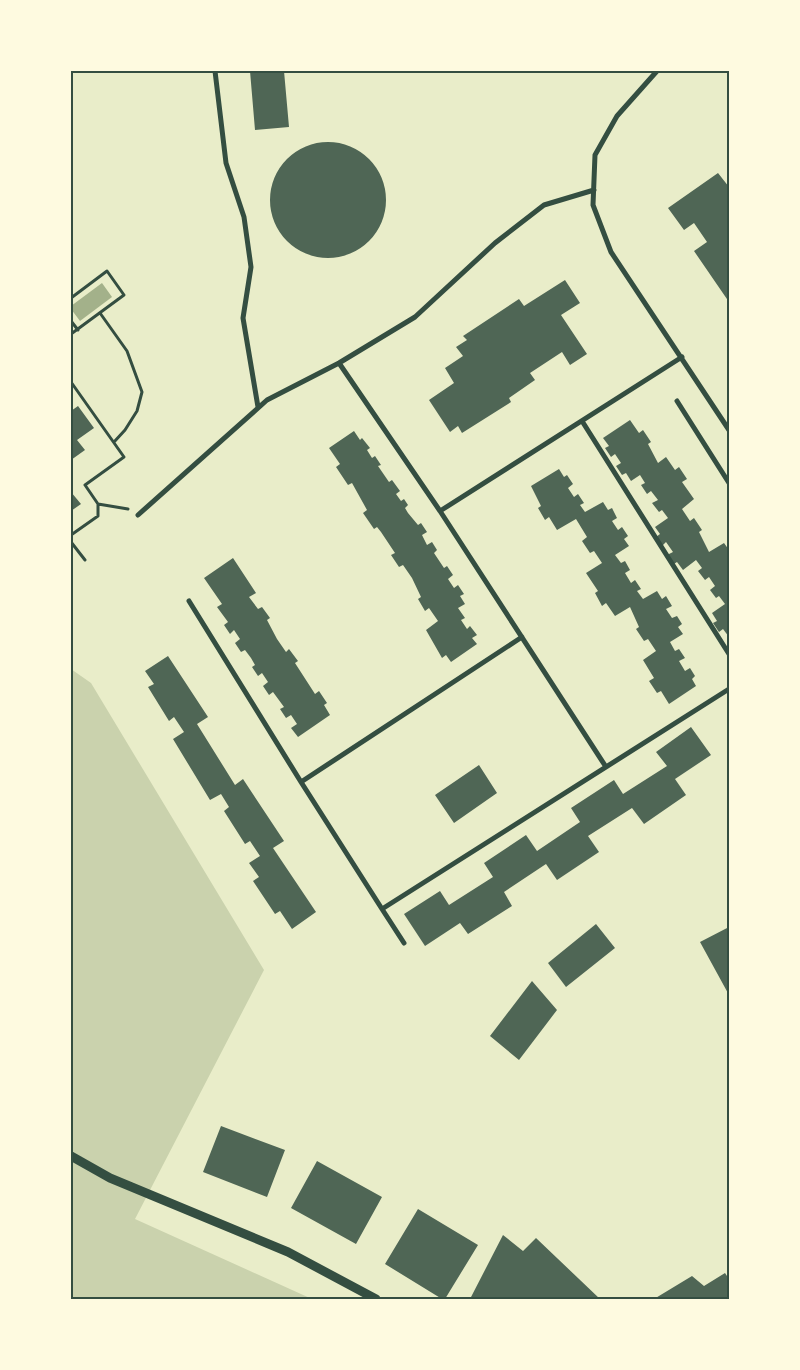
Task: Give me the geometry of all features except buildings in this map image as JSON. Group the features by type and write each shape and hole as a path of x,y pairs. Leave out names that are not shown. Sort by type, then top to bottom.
{"street":[{"path":"214,71 226,163 246,226 251,267 243,318 258,407"},
{"path":"657,71 617,116 595,155 593,204 612,252 729,430"},
{"path":"140,513 267,400 339,363 415,317 495,243 544,205 594,190"},
{"path":"440,511 682,357"},
{"path":"339,363 440,511 606,767"},
{"path":"677,401 729,483"},
{"path":"582,421 729,654"},
{"path":"723,474 729,470"},
{"path":"189,601 301,782 404,943"},
{"path":"301,782 522,637"},
{"path":"382,909 729,689"},
{"path":"71,1156 110,1178 288,1252 376,1299"}],"path":[{"path":"71,298 107,271 124,295 71,334"},
{"path":"100,313 127,351 142,392 137,411 125,430 114,442"},
{"path":"71,322 78,330"},
{"path":"71,382 124,457 85,485 98,504 98,516 71,536"},
{"path":"98,504 140,513"},
{"path":"71,542 86,560"}],"shaded area":[{"path":"102,283 112,297 80,321 71,309 71,306"},
{"path":"71,669 91,683 264,970 135,1219 312,1299 71,1299"}]}
